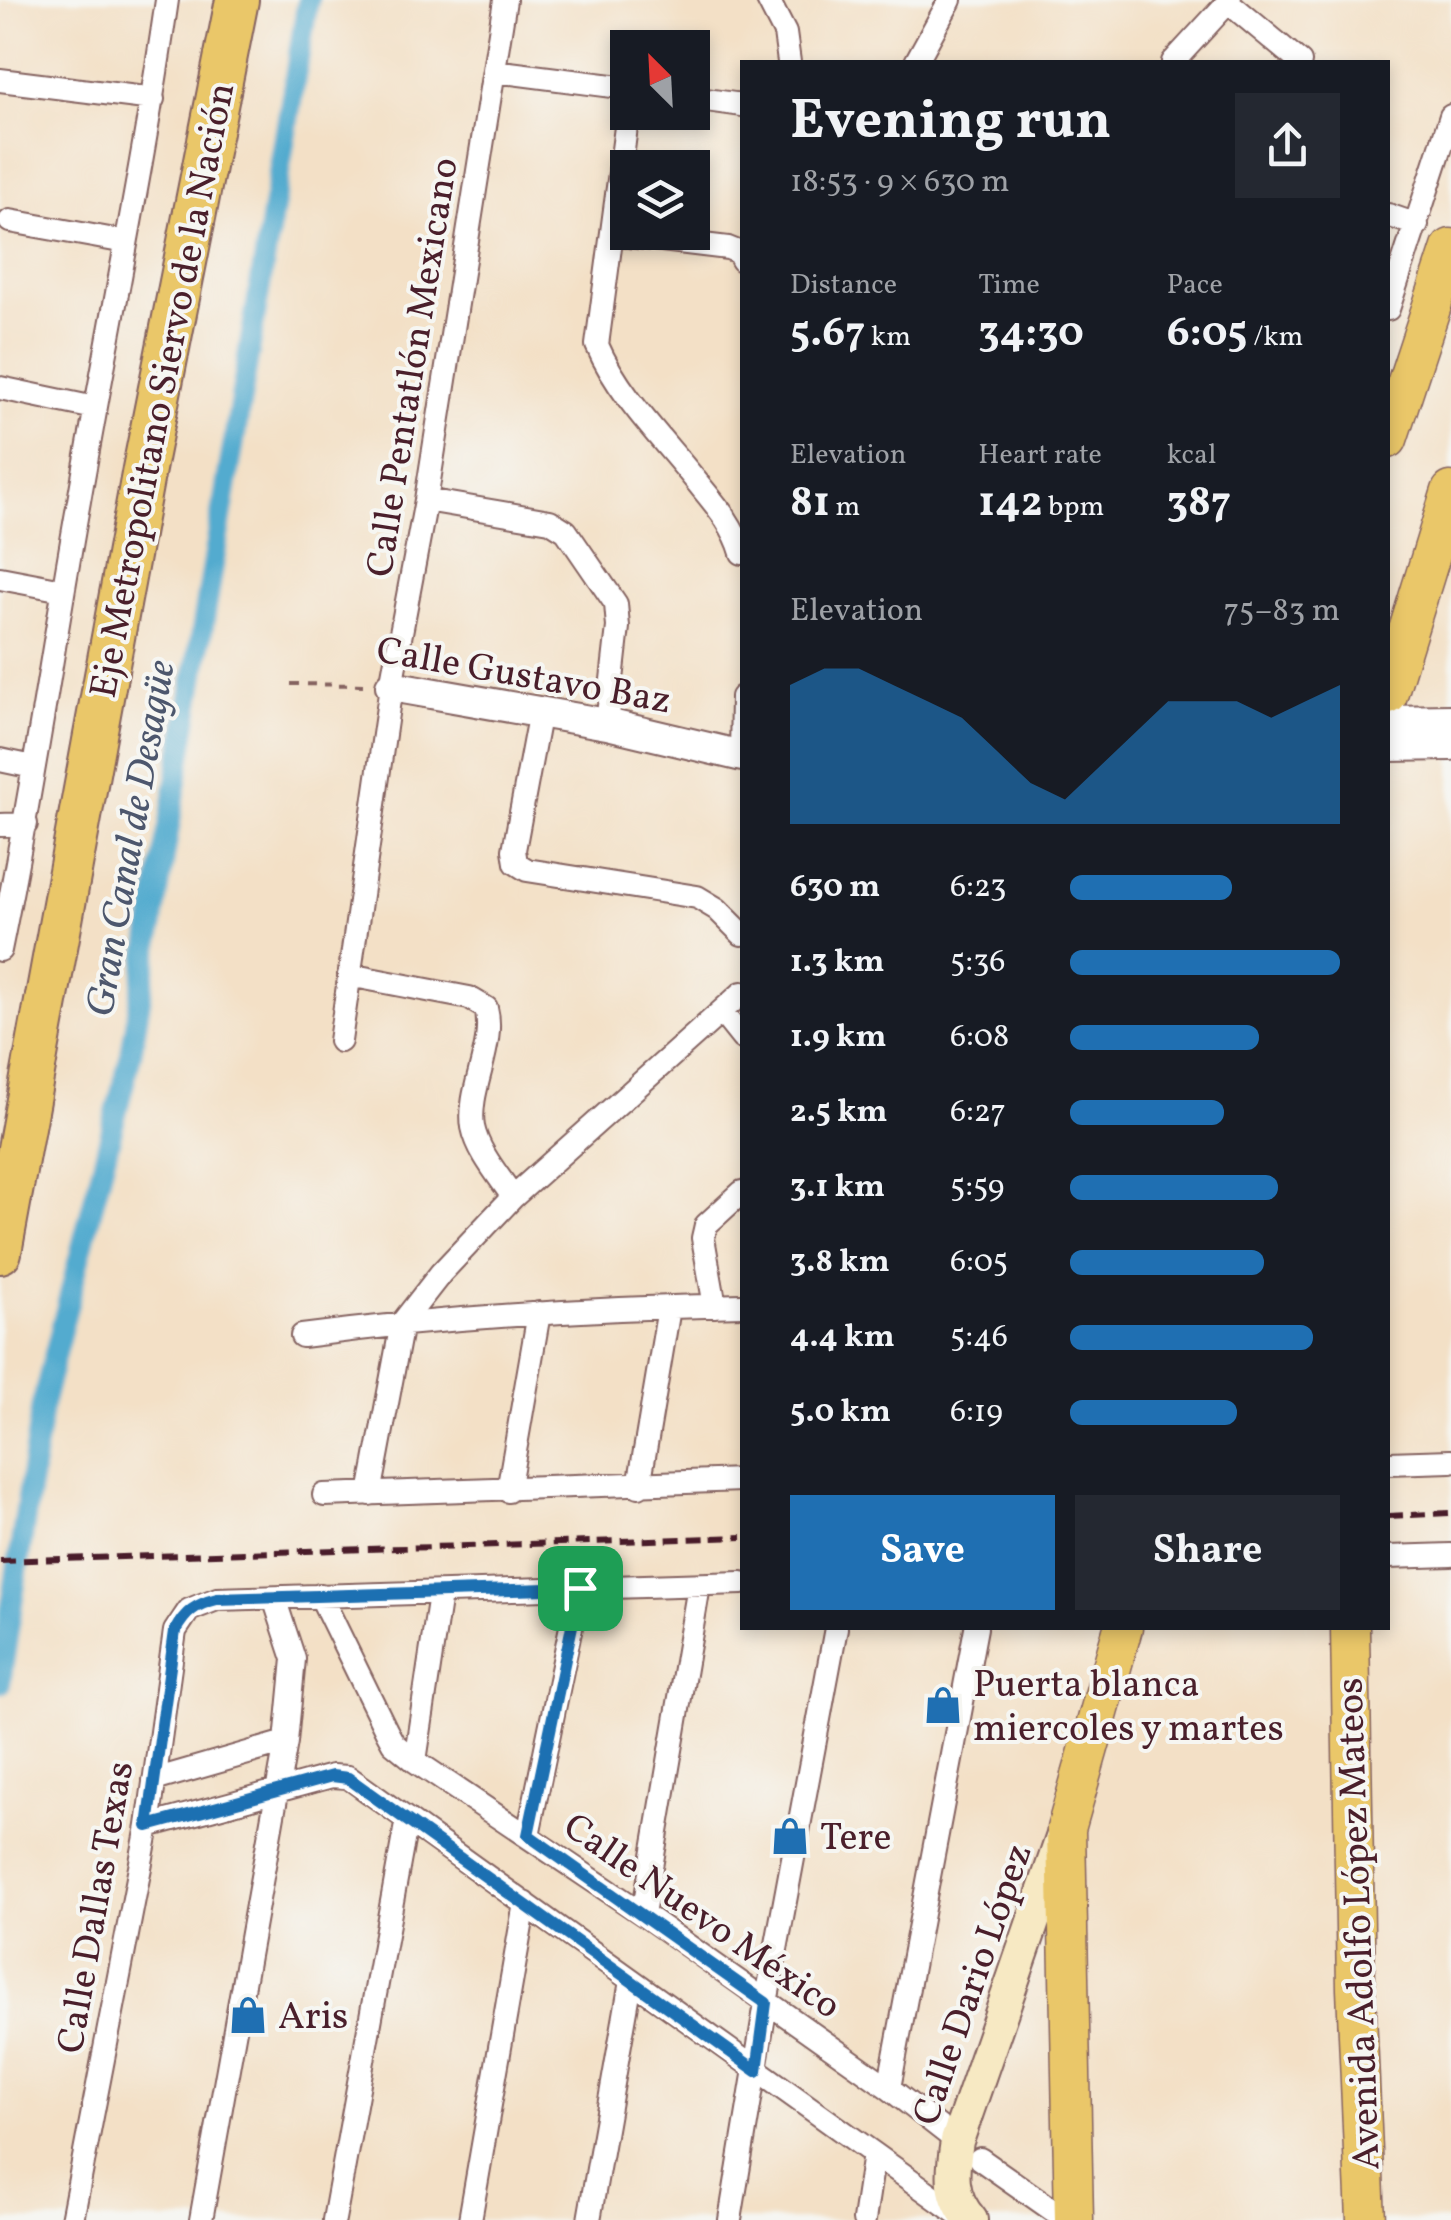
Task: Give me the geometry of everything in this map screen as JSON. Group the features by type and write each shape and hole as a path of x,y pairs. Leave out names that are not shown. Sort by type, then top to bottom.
{"highway":[{"name":"Eje Metropolitano Siervo de la Nación","path":"0,1108 214,0"},
{"name":"Eje Metropolitano Siervo de la Nación","path":"0,1252 137,507 237,0"}],"main road":[{"path":"1390,423 1396,374 1451,248"},
{"path":"1390,689 1451,491"},
{"path":"1071,2220 1066,1829 1122,1630"},
{"name":"Avenida Adolfo López Mateos","path":"1350,1630 1356,1989 1366,2220"},
{"name":"Calle Dario López","path":"969,2220 954,2194 952,2173 968,2150 1066,1829"}],"street":[{"path":"0,950 26,824 63,590 153,100 167,0"},
{"name":"Calle Pentatlón Mexicano","path":"340,1041 392,686 426,500 505,0"},
{"path":"768,0 786,33 789,60"},
{"path":"917,60 950,0"},
{"path":"1175,60 1229,1 1298,60"},
{"path":"496,71 610,86"},
{"path":"0,80 153,100"},
{"path":"710,101 740,106"},
{"path":"1390,303 1451,116"},
{"path":"1390,217 1417,225"},
{"path":"10,220 126,242"},
{"path":"710,246 728,248 740,256"},
{"path":"610,249 597,344 610,374 716,505 740,547"},
{"path":"0,388 95,408"},
{"path":"426,500 550,521 566,531 616,604 618,627 608,724"},
{"path":"0,578 63,590"},
{"name":"Calle Gustavo Baz","path":"392,686 608,724 740,755"},
{"path":"540,711 514,850 516,864 527,870 697,897 717,909 740,932"},
{"path":"1390,721 1451,720"},
{"path":"1390,746 1451,746"},
{"path":"0,760 33,768"},
{"path":"0,825 26,824"},
{"path":"349,975 470,998 486,1008 488,1030 472,1122 478,1142 512,1197"},
{"path":"370,1494 402,1323 441,1272 512,1197 740,996"},
{"path":"722,1013 740,1036"},
{"path":"715,1306 703,1238 714,1215 740,1194"},
{"path":"302,1336 402,1323 540,1313 740,1306"},
{"path":"639,1486 669,1308"},
{"path":"508,1490 540,1313"},
{"path":"1390,1463 1451,1461"},
{"path":"324,1496 740,1480"},
{"path":"1390,1557 1451,1555"},
{"path":"202,2220 286,1742 294,1658 274,1598 740,1584"},
{"path":"643,1914 699,1586"},
{"path":"528,1835 580,1588"},
{"path":"416,1761 440,1594"},
{"name":"Calle Nuevo México","path":"320,1596 394,1743 643,1914 1071,2220"},
{"name":"Calle Dallas Texas","path":"72,2220 148,1826 175,1631 189,1610 217,1599 274,1598"},
{"path":"730,2220 836,1630"},
{"path":"889,2088 976,1630"},
{"path":"154,1780 286,1742"},
{"path":"148,1826 341,1775 874,2154 938,2211 969,2220"},
{"path":"334,2220 408,1819"},
{"path":"470,2220 525,1903"},
{"path":"589,2220 631,1981"},
{"path":"864,2220 874,2154"}],"path":[{"name":"Calle Gustavo Baz","path":"291,684 392,686"}],"waterway":[{"name":"Gran Canal de Desagüe","path":"0,1683 42,1405 131,1054 308,0"}],"railway":[{"path":"1390,1516 1451,1513"},
{"path":"0,1561 740,1537"}],"place":[{"name":"Puerta blanca miercoles y martes","path":"943,1705"},
{"name":"Tere","path":"790,1836"},
{"name":"Aris","path":"248,2015"}],"route":[{"path":"580,1588 528,1835 766,2003 757,2071 355,1781 341,1775 148,1826 175,1631 189,1610 217,1599 580,1588"}]}
